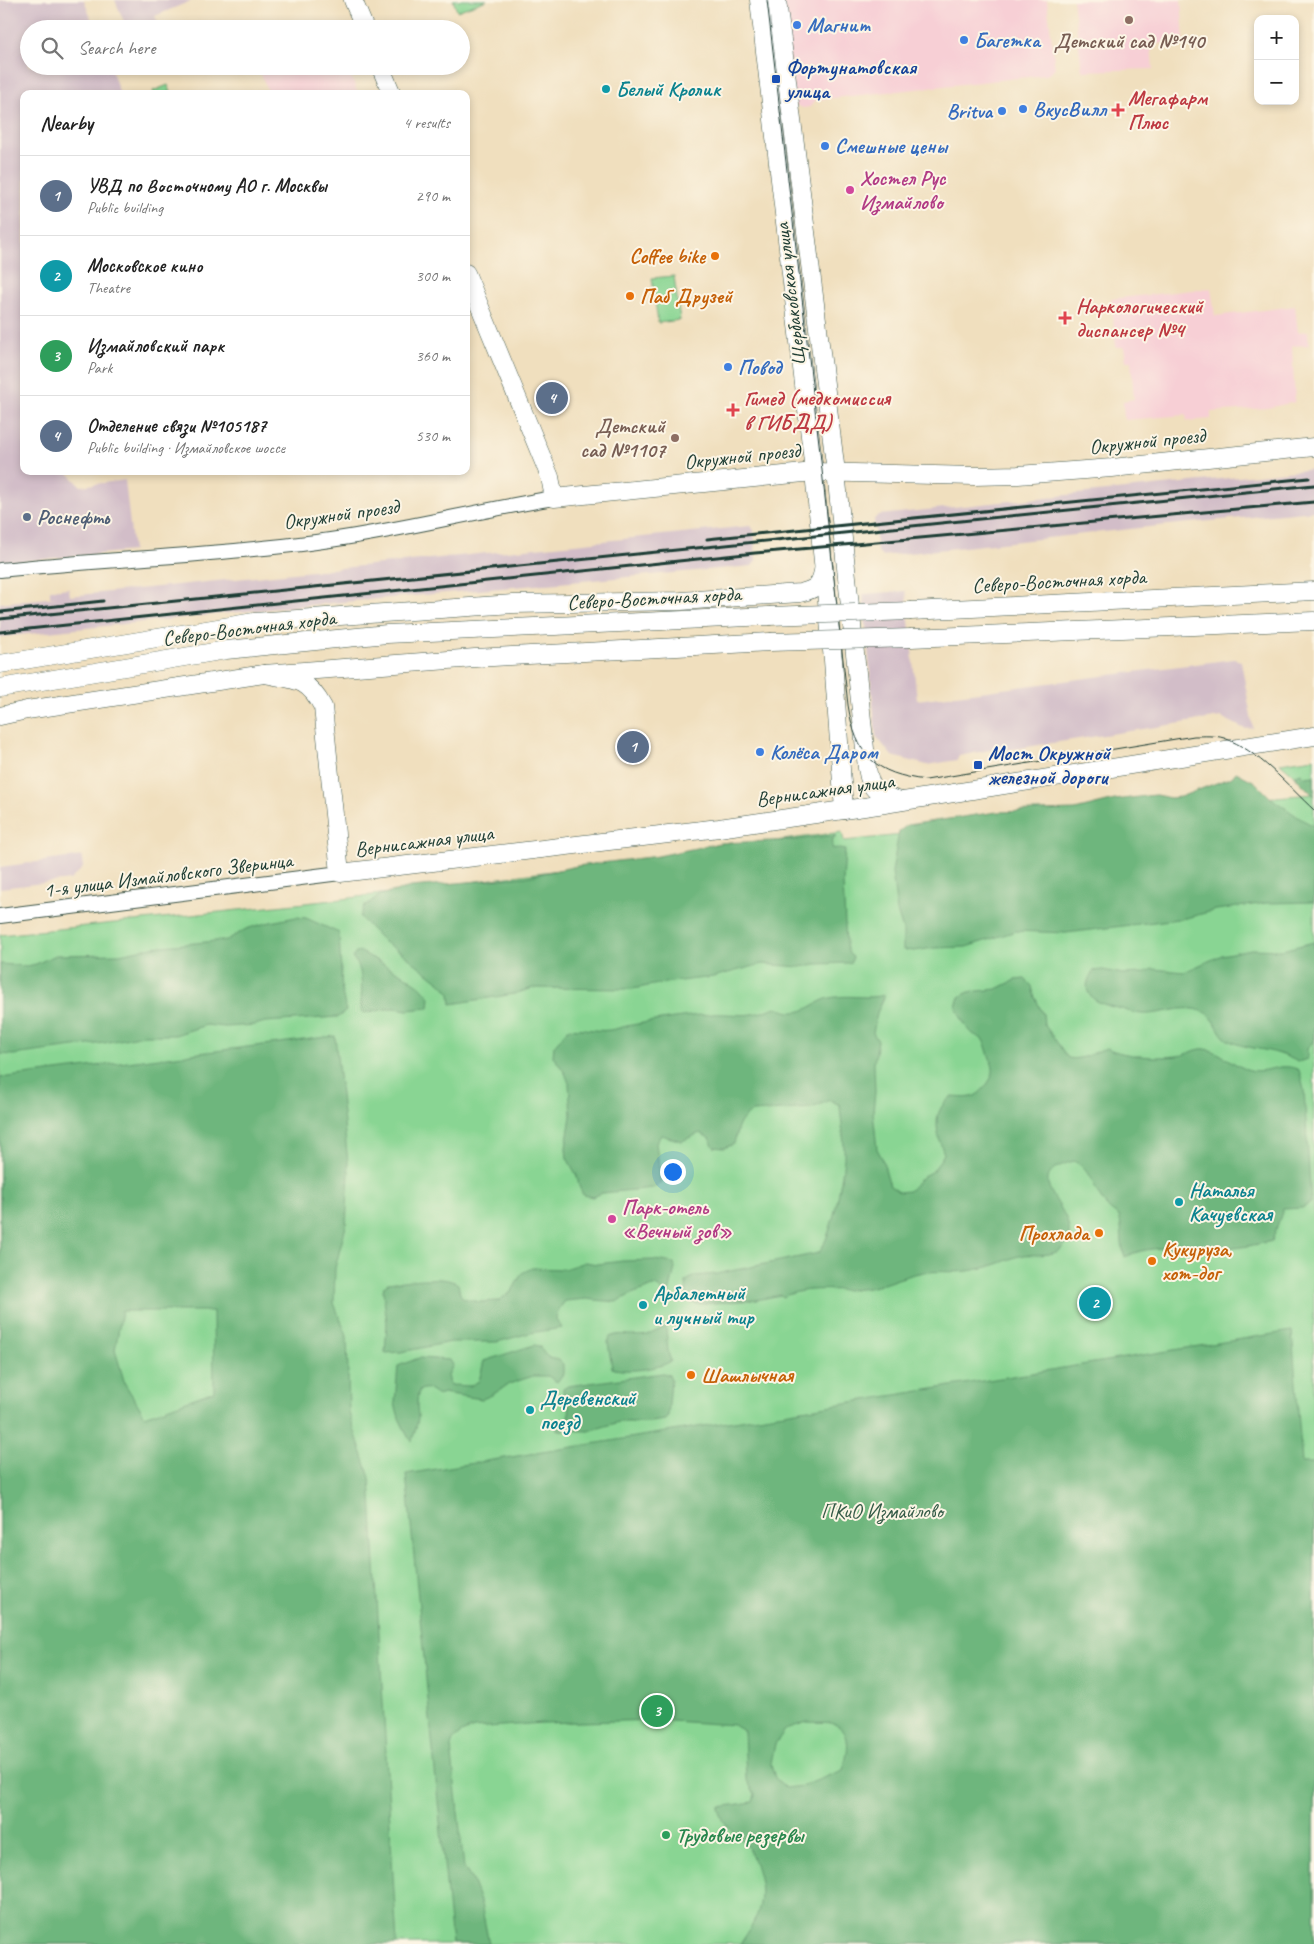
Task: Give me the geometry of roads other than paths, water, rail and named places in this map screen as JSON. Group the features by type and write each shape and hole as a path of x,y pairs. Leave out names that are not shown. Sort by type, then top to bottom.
{"main road":[{"path":"353,0 361,20"},
{"name":"Щербаковская улица","path":"759,0 824,566 844,810"},
{"name":"Щербаковская улица","path":"777,0 836,472 869,779 872,787 877,792 901,801"},
{"path":"384,75 390,90"},
{"path":"470,283 550,477 554,498"},
{"name":"Окружной проезд","path":"554,498 814,472 964,476 1018,475 1122,467 1314,447"},
{"path":"0,664 264,621 513,604 681,601 800,593 813,590 818,585 824,566"},
{"name":"Северо-Восточная хорда","path":"0,688 226,650 355,637 474,629 911,611 1314,591"},
{"path":"0,716 27,710 264,674 475,658 770,642 1314,621"},
{"path":"264,674 305,683 315,692 323,707 340,873"},
{"name":"Вернисажная улица","path":"340,873 697,831 844,810 1314,736"}],"street":[{"name":"Окружной проезд","path":"0,570 315,543 371,534 474,512 554,498"},
{"name":"1-я улица Измайловского Зверинца","path":"0,916 340,873"}],"tram line":[{"path":"767,0 848,705 856,737 863,750 881,767 893,773 926,780 1194,736 1216,736 1237,744 1261,760 1314,810"}],"railway":[{"path":"707,539 1309,478"},
{"path":"0,619 1314,485"},
{"path":"0,632 755,553 1314,502"},
{"path":"1,612 103,601"}],"place":[{"name":"Детский сад №140","path":"1129,20"},
{"name":"Магнит","path":"797,25"},
{"name":"Багетка","path":"964,40"},
{"name":"Фортунатовская улица","path":"776,79"},
{"name":"Белый Кролик","path":"606,89"},
{"name":"ВкусВилл","path":"1023,109"},
{"name":"Мегафарм Плюс","path":"1118,110"},
{"name":"Britva","path":"1002,111"},
{"name":"Смешные цены","path":"825,146"},
{"name":"Хостел Рус Измайлово","path":"850,190"},
{"name":"Coffee bike","path":"715,256"},
{"name":"Паб Друзей","path":"630,296"},
{"name":"Наркологический диспансер №4","path":"1065,318"},
{"name":"Повод","path":"728,367"},
{"name":"Отделение связи №105187","path":"552,398"},
{"name":"Гимед (медкомиссия в ГИБДД)","path":"733,410"},
{"name":"Детский сад №1107","path":"675,438"},
{"name":"Роснефть","path":"27,517"},
{"name":"УВД по Восточному АО г. Москвы","path":"633,747"},
{"name":"Колёса Даром","path":"760,752"},
{"name":"Мост Окружной железной дороги","path":"978,765"},
{"name":"Наталья Качуевская","path":"1179,1202"},
{"name":"Парк-отель «Вечный зов»","path":"612,1219"},
{"name":"Прохлада","path":"1099,1233"},
{"name":"Кукуруза, хот-дог","path":"1152,1261"},
{"name":"Московское кино","path":"1095,1303"},
{"name":"Арбалетный и лучный тир","path":"643,1305"},
{"name":"Шашлычная","path":"691,1375"},
{"name":"Деревенский поезд","path":"530,1410"},
{"name":"Измайловский парк","path":"657,1711"},
{"name":"Трудовые резервы","path":"666,1835"}],"park label":[{"name":"ПКиО Измайлово","path":"882,1511"}]}
